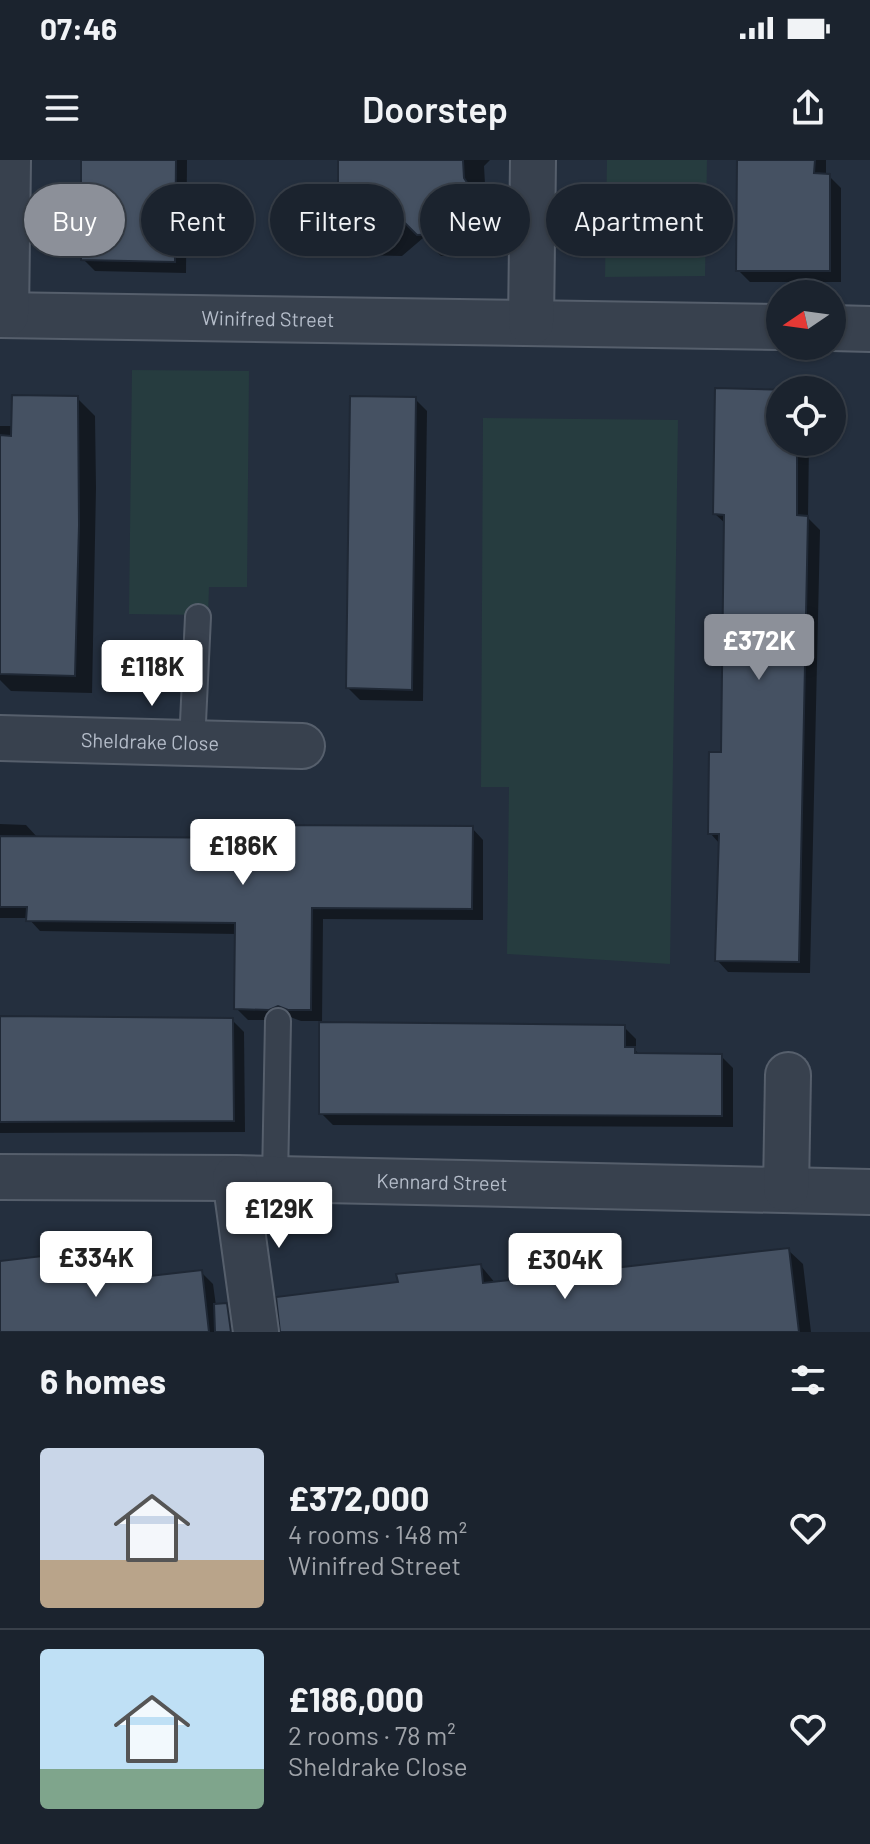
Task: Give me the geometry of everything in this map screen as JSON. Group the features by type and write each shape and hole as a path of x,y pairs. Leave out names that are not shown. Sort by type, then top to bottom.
{"street":[{"name":"Winifred Street","path":"8,160 3,315 766,327"},
{"path":"531,323 533,160"},
{"path":"846,328 870,329"},
{"name":"Sheldrake Close","path":"0,738 302,746"},
{"path":"786,1189 788,1075"},
{"name":"Kennard Street","path":"0,1177 870,1192"},
{"path":"255,1179 256,1332"}],"lane":[{"path":"192,743 198,617"},
{"path":"255,1179 278,1021"}],"green space":[{"path":"607,160 707,160 707,184 607,184"},
{"path":"605,256 705,256 705,276 605,277"},
{"path":"132,370 249,371 247,587 209,587 208,615 129,614"},
{"path":"483,418 678,420 670,964 507,954 509,787 481,787"}],"building":[{"path":"81,160 176,160 176,184 141,184 141,256 175,256 175,262 81,260 81,256 125,256 125,184 81,184"},
{"path":"338,160 463,160 464,178 468,184 420,184 420,235 417,235 404,222 404,184 338,184"},
{"path":"737,160 815,160 814,173 830,174 830,271 736,271"},
{"path":"715,388 766,389 766,456 797,456 797,515 808,516 799,962 715,961 719,834 708,834 709,752 721,752 724,515 713,514"},
{"path":"12,395 78,396 75,676 0,674 0,435 11,436"},
{"path":"350,396 416,397 412,690 346,688"},
{"path":"267,825 473,826 472,909 312,908 311,1010 288,1010 278,1006 269,1010 234,1009 235,923 26,921 27,907 0,907 0,836 267,838"},
{"path":"0,1016 233,1018 234,1121 0,1122"},
{"path":"319,1022 625,1025 625,1047 635,1047 635,1053 722,1054 722,1116 319,1114"},
{"path":"789,1248 799,1332 280,1332 276,1297 398,1282 396,1274 481,1264 483,1283"},
{"path":"85,1251 89,1283 202,1270 209,1332 0,1332 0,1261"},
{"path":"227,1303 231,1332 215,1332 214,1304"}]}
